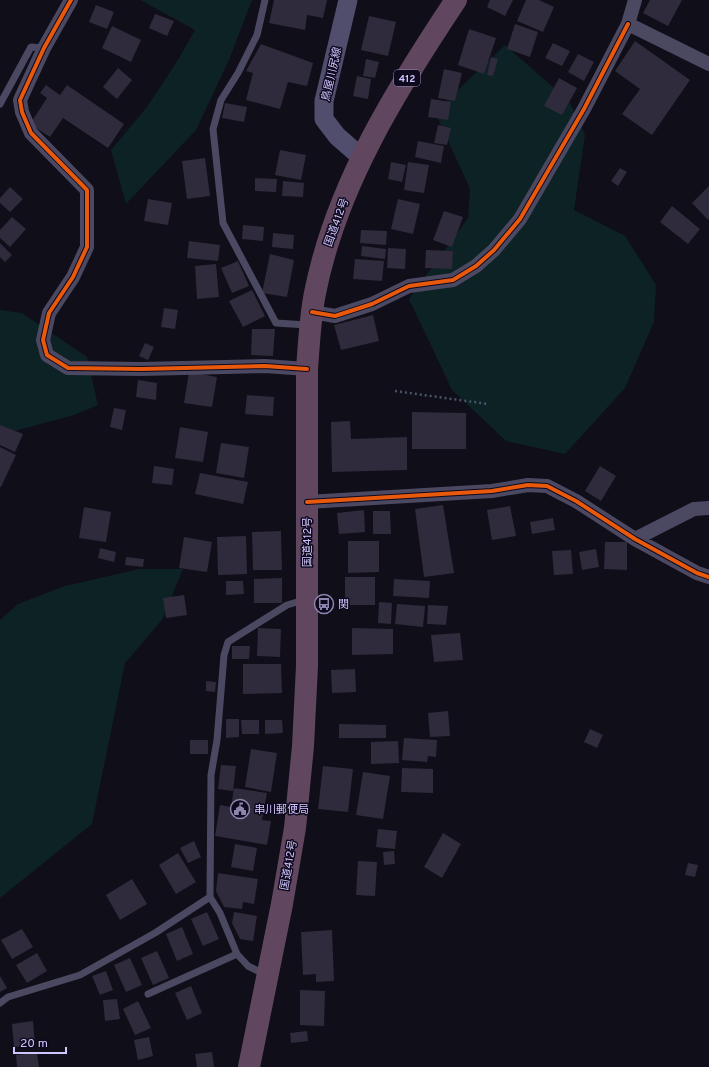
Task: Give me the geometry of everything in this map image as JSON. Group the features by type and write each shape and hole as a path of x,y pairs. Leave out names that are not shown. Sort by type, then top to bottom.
{"highway":[{"name":"国道412号","path":"249,1067 282,904 295,828 303,738 307,666 307,369 311,318 319,274 327,246 362,158 385,113 456,0"}],"main road":[{"name":"鳥屋川尻線","path":"348,0 324,101 324,119 337,136 362,158"}],"street":[{"path":"71,0 44,48 20,100 22,112 31,132 87,190 87,247 73,277 49,313 43,340 47,355 68,368 142,369 265,366 307,369"},
{"path":"311,318 335,316 372,304 409,286 453,280 476,266 494,250 520,219 584,109 628,24 635,0"},
{"path":"628,24 709,64"},
{"path":"307,502 492,491 528,485 547,486 576,501 635,538 697,573 709,577"},
{"path":"635,538 694,509 709,508"}],"lane":[{"path":"265,0 257,35 238,73 221,100 212,129 223,223 276,323 311,318"},
{"path":"0,104 31,47 44,48"},
{"path":"268,976 248,966 237,954 220,913 210,897 211,775 217,740 224,655 228,642 287,606 306,599"},
{"path":"0,1002 8,996 80,975 155,933 210,897"},
{"path":"148,994 237,954"}],"path":[{"path":"395,391 488,404"}],"green space":[{"path":"140,0 252,0 229,60 196,130 126,204 111,150 147,107 176,63 195,30"},
{"path":"505,45 569,101 585,135 574,210 625,236 656,285 654,322 625,388 565,454 506,441 452,390 409,299 468,218 470,189 435,112"},
{"path":"0,310 22,313 87,357 98,405 74,415 0,435"},
{"path":"139,569 183,569 162,620 125,663 92,824 0,898 0,620 18,604 65,586"}],"building":[{"path":"274,0 327,0 323,18 307,15 305,30 269,23"},
{"path":"490,0 513,0 505,16 487,7"},
{"path":"526,0 539,0 554,7 543,32 517,21"},
{"path":"650,0 682,0 668,26 643,13"},
{"path":"96,5 114,12 107,29 89,22"},
{"path":"155,14 174,21 167,36 149,28"},
{"path":"369,16 396,22 388,56 361,50"},
{"path":"515,24 538,32 530,57 507,49"},
{"path":"112,26 141,40 131,62 102,48"},
{"path":"469,29 496,38 484,74 458,65"},
{"path":"635,41 690,80 652,135 622,114 640,89 615,71"},
{"path":"553,43 570,51 562,66 545,58"},
{"path":"261,44 313,63 307,86 288,82 280,109 246,100 253,73 246,71"},
{"path":"578,54 594,62 584,81 568,72"},
{"path":"491,57 498,59 493,76 487,75"},
{"path":"366,59 379,62 375,78 363,76"},
{"path":"118,68 132,80 117,99 103,87"},
{"path":"444,69 462,73 455,101 438,98"},
{"path":"357,76 371,79 368,99 353,96"},
{"path":"559,78 577,88 562,115 544,106"},
{"path":"46,85 60,95 67,85 124,124 108,148 63,118 50,137 30,124 47,98 40,93"},
{"path":"431,99 451,102 448,120 428,117"},
{"path":"225,103 247,107 244,122 222,118"},
{"path":"438,125 451,128 447,145 434,143"},
{"path":"418,141 444,146 441,163 415,157"},
{"path":"280,150 306,155 301,180 275,175"},
{"path":"205,158 210,196 187,199 182,161"},
{"path":"391,162 406,165 402,182 388,179"},
{"path":"408,162 429,165 424,193 404,190"},
{"path":"620,168 627,172 618,186 611,181"},
{"path":"255,178 277,179 276,192 255,191"},
{"path":"283,181 304,183 303,197 282,196"},
{"path":"709,186 709,219 708,220 692,203"},
{"path":"10,187 23,199 10,212 0,203 0,198"},
{"path":"148,199 172,203 168,225 144,221"},
{"path":"398,199 420,204 413,234 391,229"},
{"path":"672,206 700,229 688,244 660,222"},
{"path":"444,211 463,217 452,247 433,240"},
{"path":"12,217 26,229 10,247 0,238 0,230"},
{"path":"243,225 264,227 263,241 242,239"},
{"path":"361,230 387,231 386,245 360,243"},
{"path":"273,233 294,235 293,249 272,247"},
{"path":"189,241 220,245 218,261 187,258"},
{"path":"0,243 12,255 5,262 0,257"},
{"path":"362,246 386,249 385,259 361,256"},
{"path":"388,248 406,249 405,269 387,268"},
{"path":"426,250 453,251 452,269 425,268"},
{"path":"270,254 294,260 287,297 262,293"},
{"path":"355,259 384,261 382,281 353,279"},
{"path":"238,261 249,286 232,293 221,268"},
{"path":"216,264 219,297 197,299 195,266"},
{"path":"252,290 265,316 243,327 229,301"},
{"path":"164,308 178,310 175,329 161,327"},
{"path":"373,315 379,341 341,350 334,325"},
{"path":"252,329 275,329 273,356 251,355"},
{"path":"145,343 154,347 148,360 139,356"},
{"path":"189,372 217,377 212,407 184,403"},
{"path":"138,380 157,383 156,400 136,397"},
{"path":"247,395 274,397 273,416 245,414"},
{"path":"114,408 126,410 122,430 110,427"},
{"path":"412,412 466,413 466,449 412,449"},
{"path":"350,421 351,439 407,437 407,470 332,472 331,422"},
{"path":"0,425 23,434 15,452 0,445"},
{"path":"180,427 208,432 203,462 175,458"},
{"path":"221,443 249,447 244,478 216,473"},
{"path":"0,447 16,455 1,487 0,487"},
{"path":"154,466 174,469 172,485 152,483"},
{"path":"600,466 616,476 601,501 585,491"},
{"path":"200,473 248,482 243,504 195,494"},
{"path":"443,505 454,573 424,577 415,509"},
{"path":"510,506 516,536 492,540 487,510"},
{"path":"84,507 111,512 106,542 79,538"},
{"path":"364,510 365,532 339,534 337,513"},
{"path":"373,511 390,511 391,534 373,534"},
{"path":"553,518 555,530 532,534 530,522"},
{"path":"281,531 282,570 253,570 252,532"},
{"path":"246,536 247,574 218,575 217,537"},
{"path":"184,537 212,542 207,572 179,568"},
{"path":"348,541 379,541 379,572 348,573"},
{"path":"605,542 627,542 627,570 604,569"},
{"path":"100,548 116,552 114,562 98,558"},
{"path":"596,549 599,567 582,570 579,552"},
{"path":"571,550 573,574 554,575 552,551"},
{"path":"126,557 144,559 143,567 125,565"},
{"path":"345,577 375,577 375,605 345,605"},
{"path":"282,578 282,603 254,603 254,579"},
{"path":"394,579 430,581 429,598 393,596"},
{"path":"226,581 243,581 244,594 226,595"},
{"path":"184,595 187,615 166,618 163,598"},
{"path":"379,602 392,603 391,624 378,623"},
{"path":"397,604 425,606 423,627 395,624"},
{"path":"428,605 448,606 446,625 427,624"},
{"path":"258,628 281,629 280,657 257,656"},
{"path":"352,628 393,629 393,654 352,655"},
{"path":"460,633 463,660 434,662 431,635"},
{"path":"232,646 250,646 249,659 232,659"},
{"path":"243,664 281,664 282,693 243,694"},
{"path":"355,669 356,692 332,693 331,670"},
{"path":"206,681 216,682 215,692 206,691"},
{"path":"448,711 450,736 430,737 428,713"},
{"path":"226,719 239,719 239,737 226,738"},
{"path":"241,720 259,720 259,734 242,734"},
{"path":"265,720 282,720 283,733 265,734"},
{"path":"339,724 386,725 386,738 339,738"},
{"path":"590,729 603,735 597,748 584,742"},
{"path":"404,738 437,740 436,757 428,756 427,762 402,760"},
{"path":"190,740 208,740 208,754 190,754"},
{"path":"398,741 399,763 371,764 371,742"},
{"path":"251,749 277,753 271,792 245,787"},
{"path":"221,765 236,766 233,791 218,789"},
{"path":"323,766 353,769 348,812 318,809"},
{"path":"402,768 433,769 433,793 401,792"},
{"path":"363,772 390,776 383,819 356,815"},
{"path":"234,788 267,793 262,820 271,821 267,845 215,836 220,805 231,807"},
{"path":"378,829 397,831 395,849 376,847"},
{"path":"443,833 461,844 442,878 424,867"},
{"path":"194,841 201,857 188,863 180,848"},
{"path":"235,844 257,848 253,871 231,867"},
{"path":"394,851 395,864 384,865 383,852"},
{"path":"178,853 196,882 176,894 159,865"},
{"path":"358,861 377,862 375,896 356,895"},
{"path":"688,863 698,865 695,877 685,875"},
{"path":"218,873 258,879 254,904 243,902 242,909 224,907 216,891"},
{"path":"132,879 147,904 120,920 106,895"},
{"path":"207,912 219,939 203,946 191,919"},
{"path":"234,912 257,916 253,941 240,939 232,923"},
{"path":"182,927 193,954 177,961 166,934"},
{"path":"22,929 33,947 12,959 1,940"},
{"path":"332,930 334,981 316,982 316,974 303,975 301,932"},
{"path":"157,951 169,978 153,985 141,958"},
{"path":"37,953 47,971 27,983 16,965"},
{"path":"130,958 142,985 126,992 114,965"},
{"path":"106,971 113,990 100,995 92,976"},
{"path":"0,976 7,988 0,992"},
{"path":"191,986 202,1013 187,1020 175,993"},
{"path":"300,990 325,991 324,1026 300,1025"},
{"path":"117,999 120,1019 105,1021 103,1000"},
{"path":"138,1001 151,1028 135,1035 123,1009"},
{"path":"33,1021 35,1045 14,1047 12,1024"},
{"path":"307,1031 308,1041 291,1043 290,1033"},
{"path":"149,1037 153,1056 138,1060 134,1040"},
{"path":"212,1052 214,1067 197,1067 195,1054"},
{"path":"37,1053 39,1067 17,1067 16,1055"}],"cycle path":[{"path":"71,0 44,48 20,100 22,112 31,133 87,190 87,247 73,277 49,313 43,340 47,355 68,368 142,369 265,366 307,369"},
{"path":"312,312 335,316 372,304 409,286 453,280 476,266 494,250 520,219 584,109 628,24"},
{"path":"307,502 492,491 528,485 547,486 576,501 635,539 697,573 709,577"}],"place":[{"name":"関","path":"324,604"},
{"name":"串川郵便局","path":"240,809"}]}
